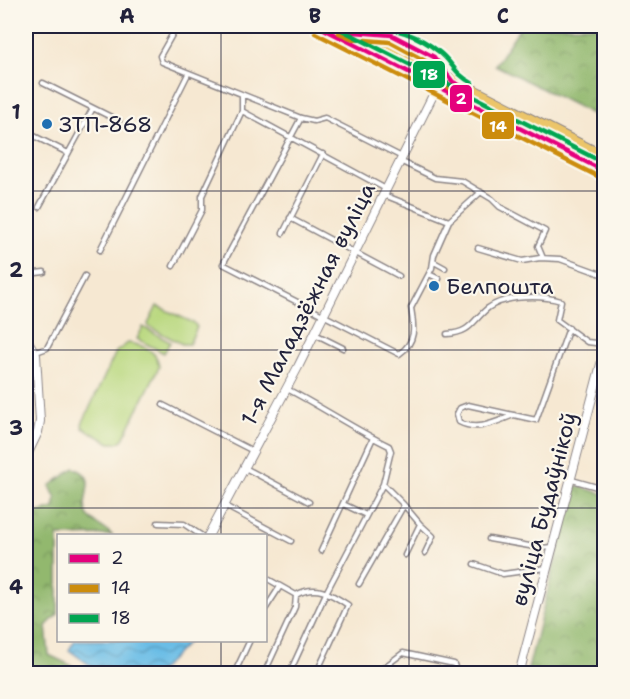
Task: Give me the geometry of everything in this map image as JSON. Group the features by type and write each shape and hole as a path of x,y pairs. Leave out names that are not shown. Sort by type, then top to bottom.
{"highway":[{"path":"318,26 444,82 604,159"},
{"path":"349,28 604,171"}],"street":[{"name":"1-я Маладзёжная вуліца","path":"209,534 315,333 401,159 444,82"},
{"path":"26,338 35,352 39,426 26,457"},
{"name":"вуліца Будаўнікоў","path":"519,674 604,353"}],"lane":[{"path":"177,26 160,59 188,74 301,118 314,121 326,118 435,178 462,181 500,207 545,231 538,246 543,258"},
{"path":"100,250 188,74"},
{"path":"44,83 119,121"},
{"path":"173,266 202,210 202,196 242,111 242,95"},
{"path":"39,207 93,108"},
{"path":"242,111 291,136 385,192 449,220"},
{"path":"301,118 223,264 399,354 406,348 413,336 414,323 411,308 429,274 434,255 449,220 481,192"},
{"path":"26,132 68,153"},
{"path":"283,233 322,154"},
{"path":"290,218 399,276"},
{"path":"478,248 522,261 543,258 560,259 604,275"},
{"path":"434,262 446,268"},
{"path":"26,267 36,273 44,272"},
{"path":"429,274 439,279"},
{"path":"35,352 47,348 86,276"},
{"path":"447,334 461,334 498,302 520,298 561,301 557,320 587,342 604,344"},
{"path":"514,415 480,427 469,428 459,422 457,414 460,408 468,405 514,415 536,420 569,328"},
{"path":"315,333 343,348"},
{"path":"286,388 389,446 391,451 383,484 327,591 289,674"},
{"path":"163,405 253,451"},
{"path":"321,551 373,438"},
{"path":"244,468 309,502"},
{"path":"571,480 604,489"},
{"path":"383,484 433,536 425,553"},
{"path":"343,504 366,515"},
{"path":"359,584 404,505"},
{"path":"224,506 291,541"},
{"path":"158,523 184,524 199,534"},
{"path":"405,555 420,524"},
{"path":"489,539 541,548 553,547"},
{"path":"474,564 503,574 547,568"},
{"path":"267,579 279,588 296,595"},
{"path":"267,606 279,588"},
{"path":"296,595 307,589 327,591 348,604 316,674"},
{"path":"264,674 295,607 296,595"},
{"path":"234,674 249,642"},
{"path":"382,674 383,668 403,653 454,664 457,674"}],"green space":[{"path":"521,26 604,26 604,50 594,71 604,78 604,120 495,65"},
{"path":"157,306 194,323 197,327 189,344 182,344 149,327 148,324"},
{"path":"143,327 170,342 164,353 137,339"},
{"path":"128,343 139,345 153,353 159,367 123,439 118,443 110,443 83,428 82,424 116,352"},
{"path":"74,468 82,472 87,477 88,483 85,503 89,517 111,534 57,534 57,615 46,626 49,655 87,673 26,673 26,516 54,508 56,499 50,486"},
{"path":"574,485 604,494 604,673 527,673"}],"water":[{"path":"74,642 188,642 158,673 101,673 69,650"}],"transit line":[{"name":"2","path":"318,26 604,171"},
{"name":"18","path":"334,26 604,163"},
{"name":"2","path":"343,26 354,32 392,35 434,57 453,82 469,90"},
{"name":"18","path":"367,26 395,30 422,40 443,55 461,76 472,83"},
{"name":"14","path":"315,33 601,178"},
{"name":"14","path":"339,33 353,39 390,42 429,63 448,88 466,97"}],"place":[{"name":"ЗТП-868","path":"47,124"},
{"name":"Белпошта","path":"434,286"}]}
